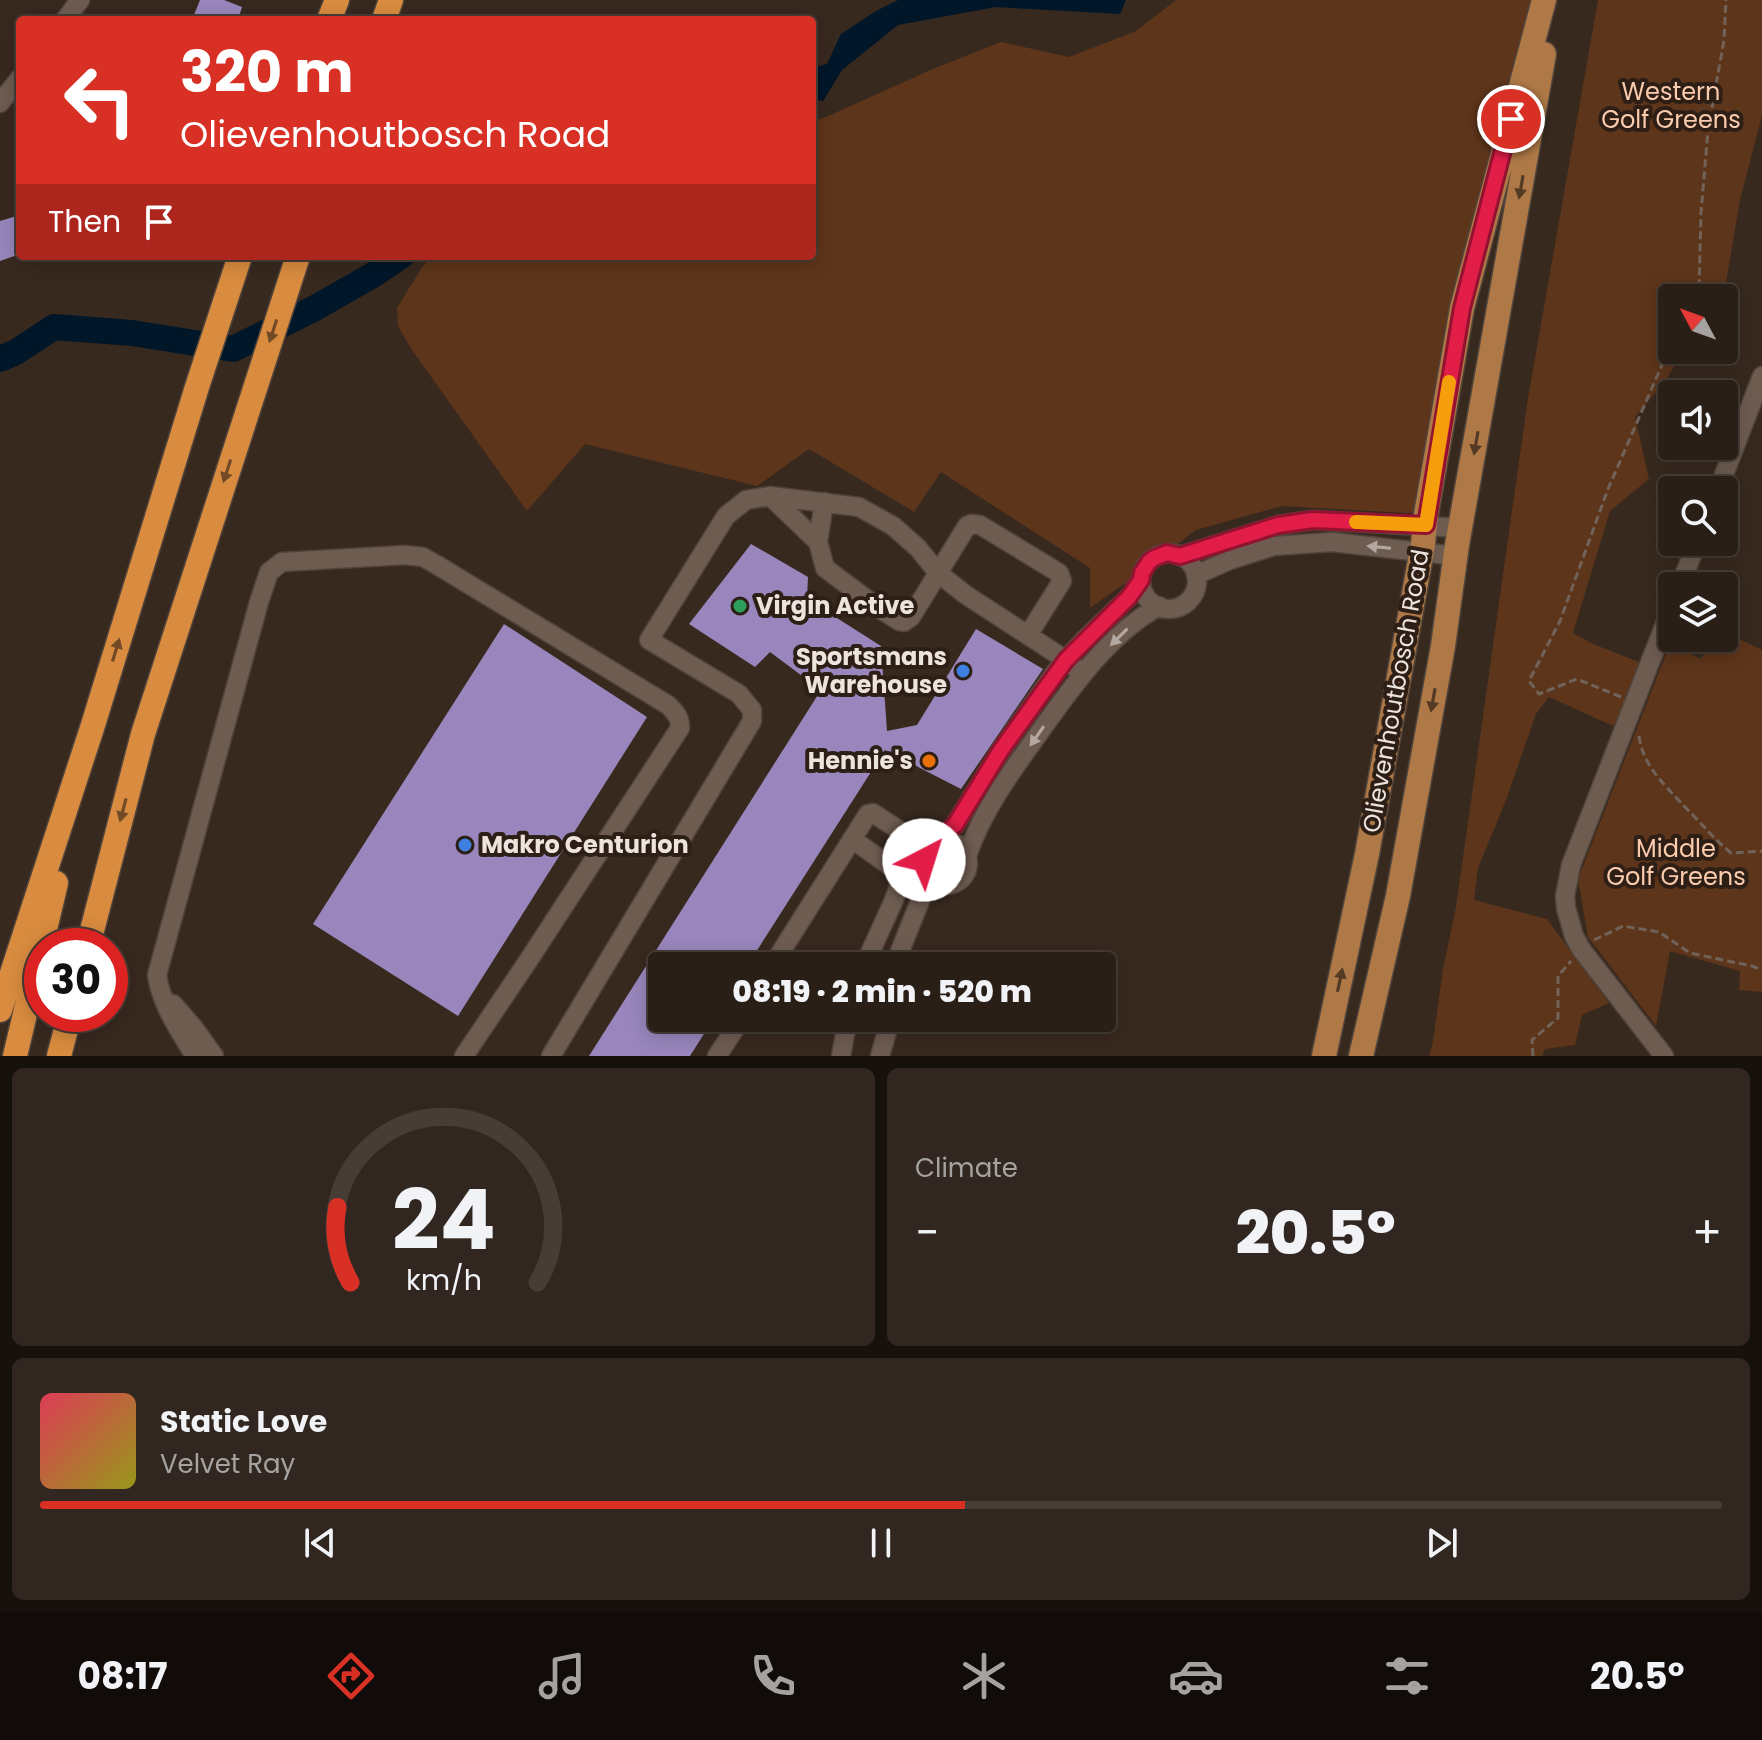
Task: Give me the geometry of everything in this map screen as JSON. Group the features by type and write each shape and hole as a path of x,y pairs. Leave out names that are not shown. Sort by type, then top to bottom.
{"highway":[{"path":"0,1010 238,260"},
{"path":"93,928 143,734 296,260"},
{"path":"15,1055 93,725"},
{"path":"59,1056 65,1032"}],"main road":[{"name":"Olievenhoutbosch Road","path":"1324,1056 1367,854 1462,308 1544,0"},
{"name":"Olievenhoutbosch Road","path":"1361,1056 1398,896 1552,0"}],"street":[{"path":"0,103 16,83"},
{"path":"1723,476 1762,376"},
{"path":"770,496 818,542"},
{"path":"551,1056 752,721 752,710 739,694 649,640 726,516 746,500 770,496 824,502 859,507 877,516 918,548 938,573 966,595 1083,674"},
{"path":"824,502 818,542 825,568 899,621 904,622 911,617 971,524 980,525 1059,573 1062,581 1028,635"},
{"path":"1180,556 1278,525 1313,520 1461,528"},
{"path":"1196,575 1274,546 1332,542 1456,556"},
{"path":"1141,580 1148,599 1159,606 1172,608 1184,604 1196,588 1196,575 1191,563 1180,556 1167,553 1154,558 1145,567 1141,580 1129,597 1066,660 1001,750 955,825 932,847 924,868 932,880 945,885 964,876 975,833 1014,768 1058,705 1083,674 1139,618 1159,606"},
{"path":"198,1056 179,1031 157,975 269,572 282,562 392,556 423,557 668,705 679,718 680,728 464,1056"},
{"path":"1658,642 1571,865 1566,908 1581,949 1664,1056"},
{"path":"781,952 866,815 871,812 908,836 932,847"},
{"path":"852,839 897,871 899,876 894,900 870,952"},
{"path":"932,847 944,841 959,845 967,856"},
{"path":"900,952 924,891 927,875"},
{"path":"912,952 929,909 945,885"},
{"path":"162,994 193,1027 214,1056"},
{"path":"193,1027 198,1056"},
{"path":"717,1056 733,1032"},
{"path":"841,1056 845,1032"},
{"path":"868,1056 874,1032"},
{"path":"880,1056 887,1032"}],"path":[{"path":"1699,284 1707,144 1724,40 1726,0"},
{"path":"1634,703 1577,679 1539,694 1529,681 1560,621 1608,489 1662,364"},
{"path":"1639,734 1641,750 1657,778 1717,841 1731,853 1762,851"},
{"path":"1533,1056 1532,1040 1558,1018 1558,976 1581,949 1623,926 1659,932 1690,953 1762,970"}],"green space":[{"path":"1176,0 1544,0 1426,514 1282,506 1196,530 1090,608 1090,568 941,472 914,512 809,449 757,486 585,444 527,511 398,326 397,308 428,260 816,260 816,121 1001,42 1069,57 1136,31"},
{"name":"Western Golf Greens","path":"1598,0 1762,0 1762,115 1740,200 1726,284 1658,284 1658,364 1676,364 1666,380 1658,380 1658,390 1635,417 1649,479 1610,511 1573,633 1649,666 1622,730 1549,697 1536,714 1478,868 1474,900 1547,919 1609,1003 1582,1015 1575,1045 1545,1049 1542,1056 1429,1056 1456,907 1528,398"},
{"name":"Middle Golf Greens","path":"1738,639 1762,650 1762,992 1739,990 1740,971 1670,951 1656,1026 1588,937 1578,879 1667,652 1687,652 1701,659 1705,652 1738,652"}],"water":[{"path":"898,0 1126,0 1120,14 996,7 898,25 842,70 823,101 816,100 816,67 827,64 841,34"}],"building":[{"path":"200,0 224,0 242,7 239,16 194,16"},
{"path":"16,216 16,255 0,261 0,221"},
{"path":"751,544 808,577 807,599 881,646 887,731 917,725 976,629 1043,669 961,789 885,750 756,952 655,952 821,690 770,652 755,667 689,624"},
{"name":"Makro Centurion","path":"504,624 647,717 458,1016 313,924"},
{"path":"648,963 648,1032 705,1032 690,1056 589,1056"}],"waterway":[{"path":"0,359 54,327 132,333 233,349 315,308 395,260"}],"slow traffic":[{"path":"1356,522 1426,525 1449,382"}],"place":[{"name":"Virgin Active","path":"740,606"},
{"name":"Sportsmans Warehouse","path":"963,671"},
{"name":"Hennie's","path":"929,761"},
{"name":"Makro Centurion","path":"465,845"}],"route":[{"path":"924,860 932,845 955,825 1001,750 1057,670 1129,597 1141,580 1145,567 1154,558 1167,553 1180,556 1278,525 1313,520 1426,525 1462,308 1511,119"}]}
